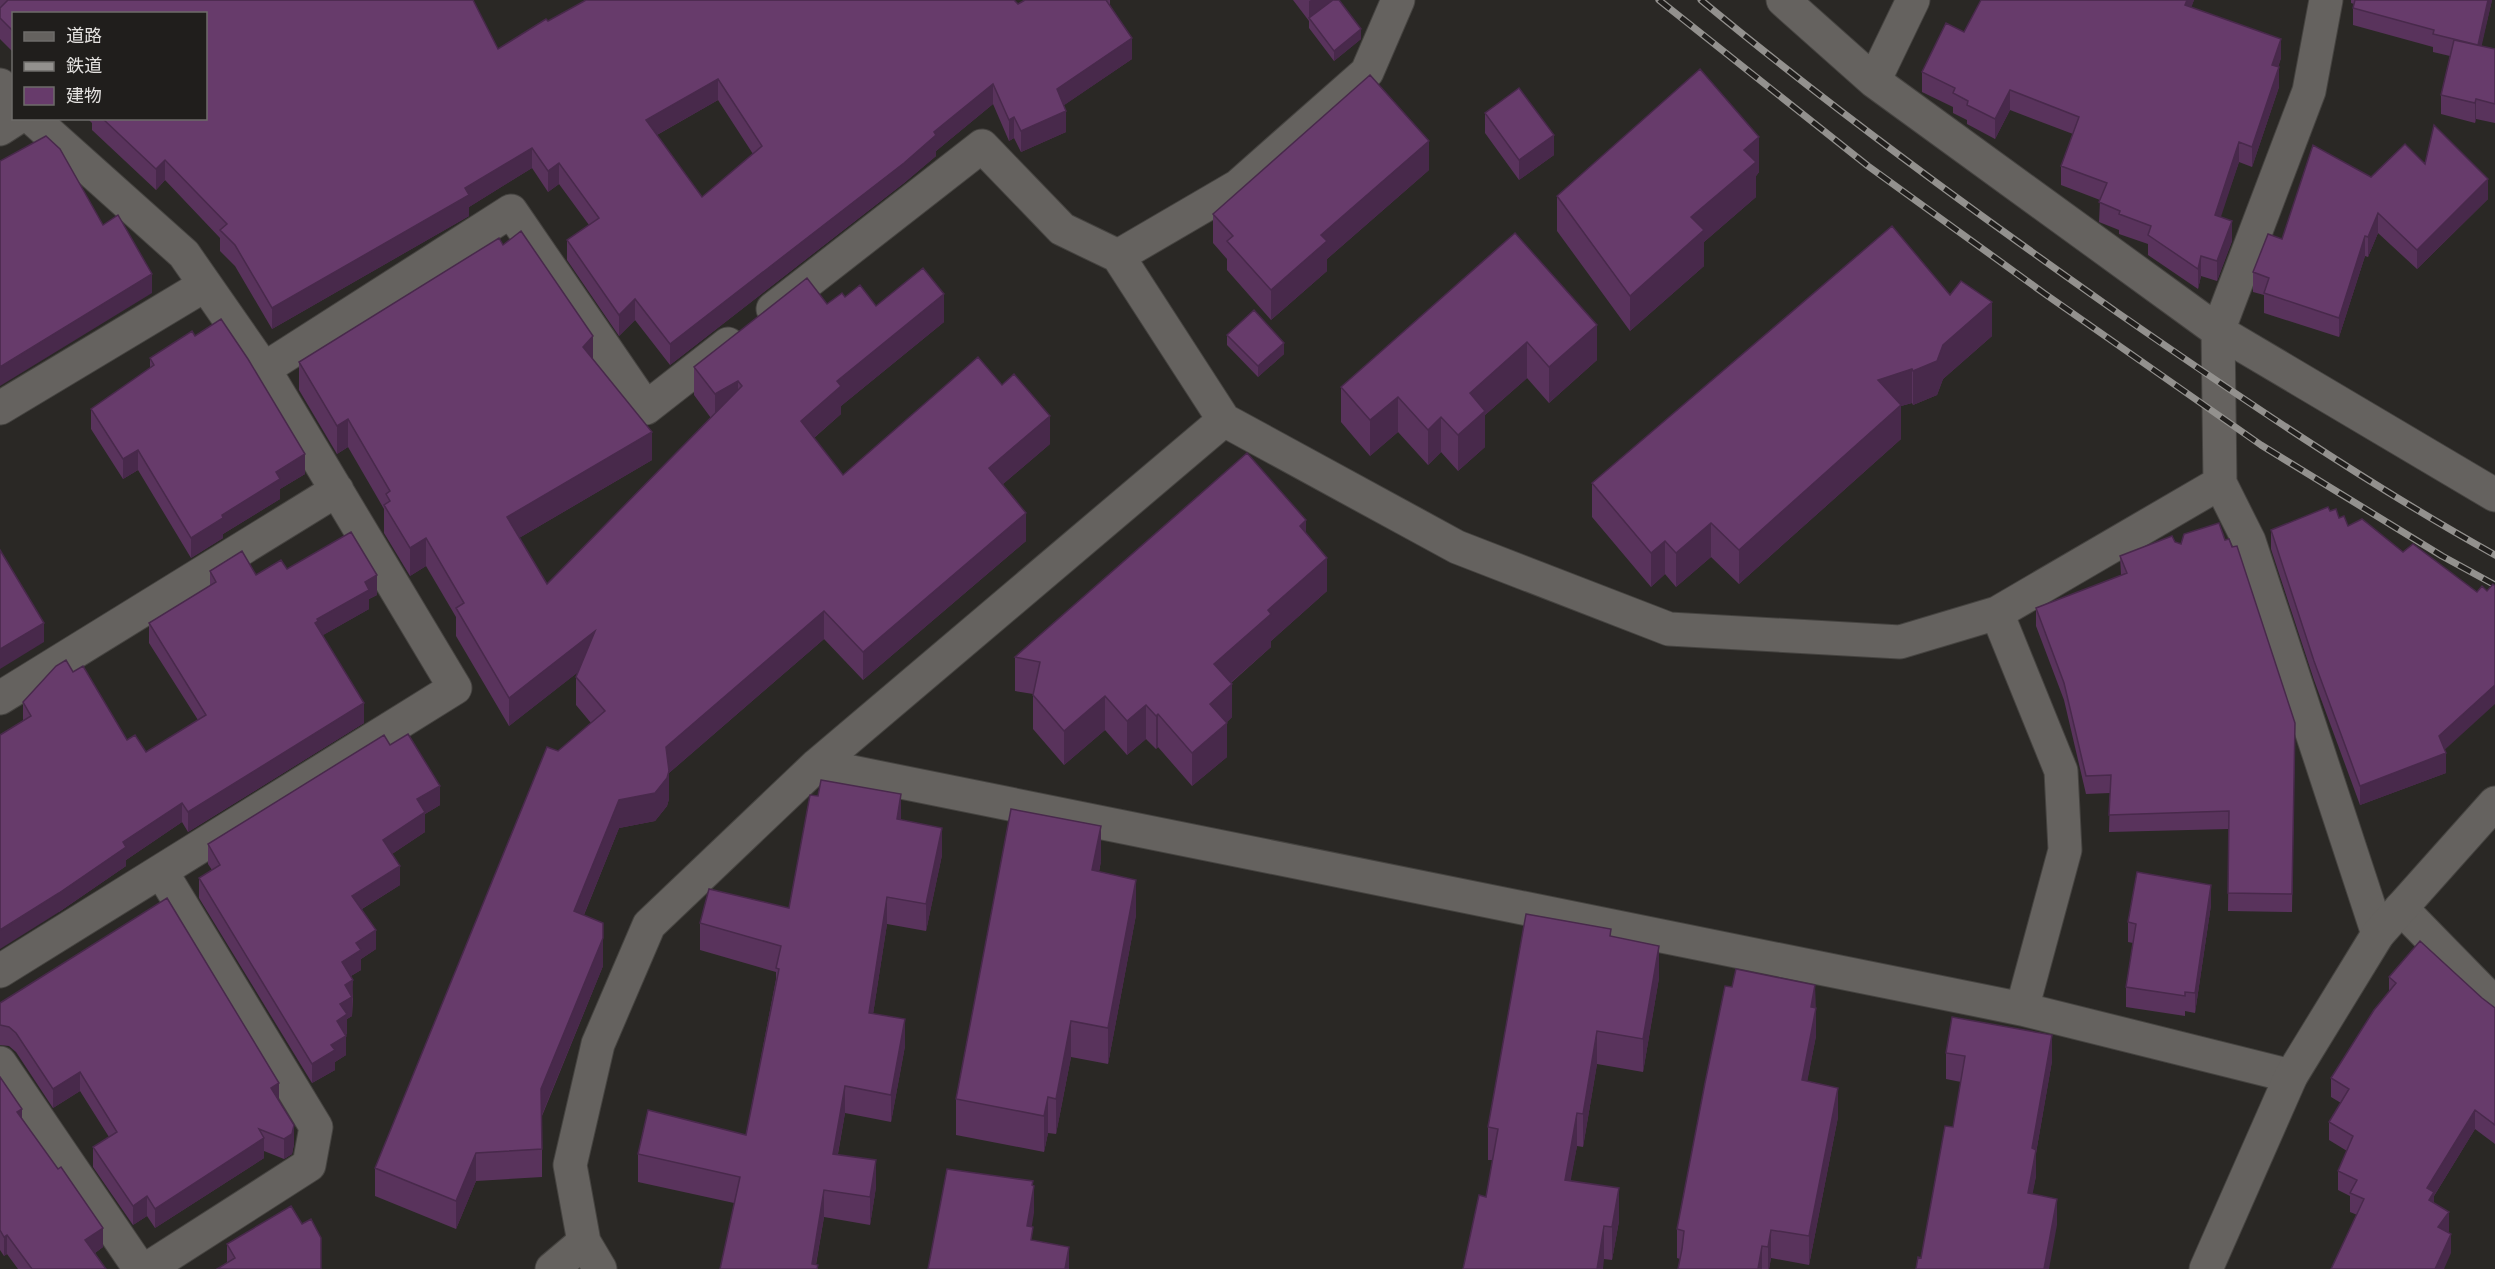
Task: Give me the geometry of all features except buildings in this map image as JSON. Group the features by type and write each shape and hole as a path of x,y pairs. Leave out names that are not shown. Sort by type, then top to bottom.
{"street":[{"path":"1118,256 1238,186 1367,72 1398,0"},
{"path":"1783,0 1874,81 2218,331 2495,495"},
{"path":"1874,81 1913,0"},
{"path":"2325,0 2309,91 2218,331 2220,483 2249,541 2378,934"},
{"path":"0,86 12,98"},
{"path":"0,129 14,120"},
{"path":"0,971 455,688 264,369 184,254 34,120"},
{"path":"264,369 511,211 645,408 982,146 1062,230 1118,256 1224,420 1458,547 1669,629 1900,642 1996,613 2220,483"},
{"path":"0,408 205,285"},
{"path":"552,1269 592,1256 570,1165 598,1044 649,925 817,765 1224,420"},
{"path":"0,698 338,490"},
{"path":"1996,613 2061,771 2065,850 2022,1009"},
{"path":"817,765 2022,1009 2290,1076"},
{"path":"2206,1269 2290,1076 2378,934 2495,803"},
{"path":"147,1269 309,1165 316,1127 161,871"},
{"path":"2401,909 2495,1004"},
{"path":"0,1063 140,1269"}],"railway":[{"path":"1659,0 1868,166 2045,294 2261,445 2442,556 2495,585"},
{"path":"1701,0 1906,161 2118,313 2351,469 2495,555"}]}
